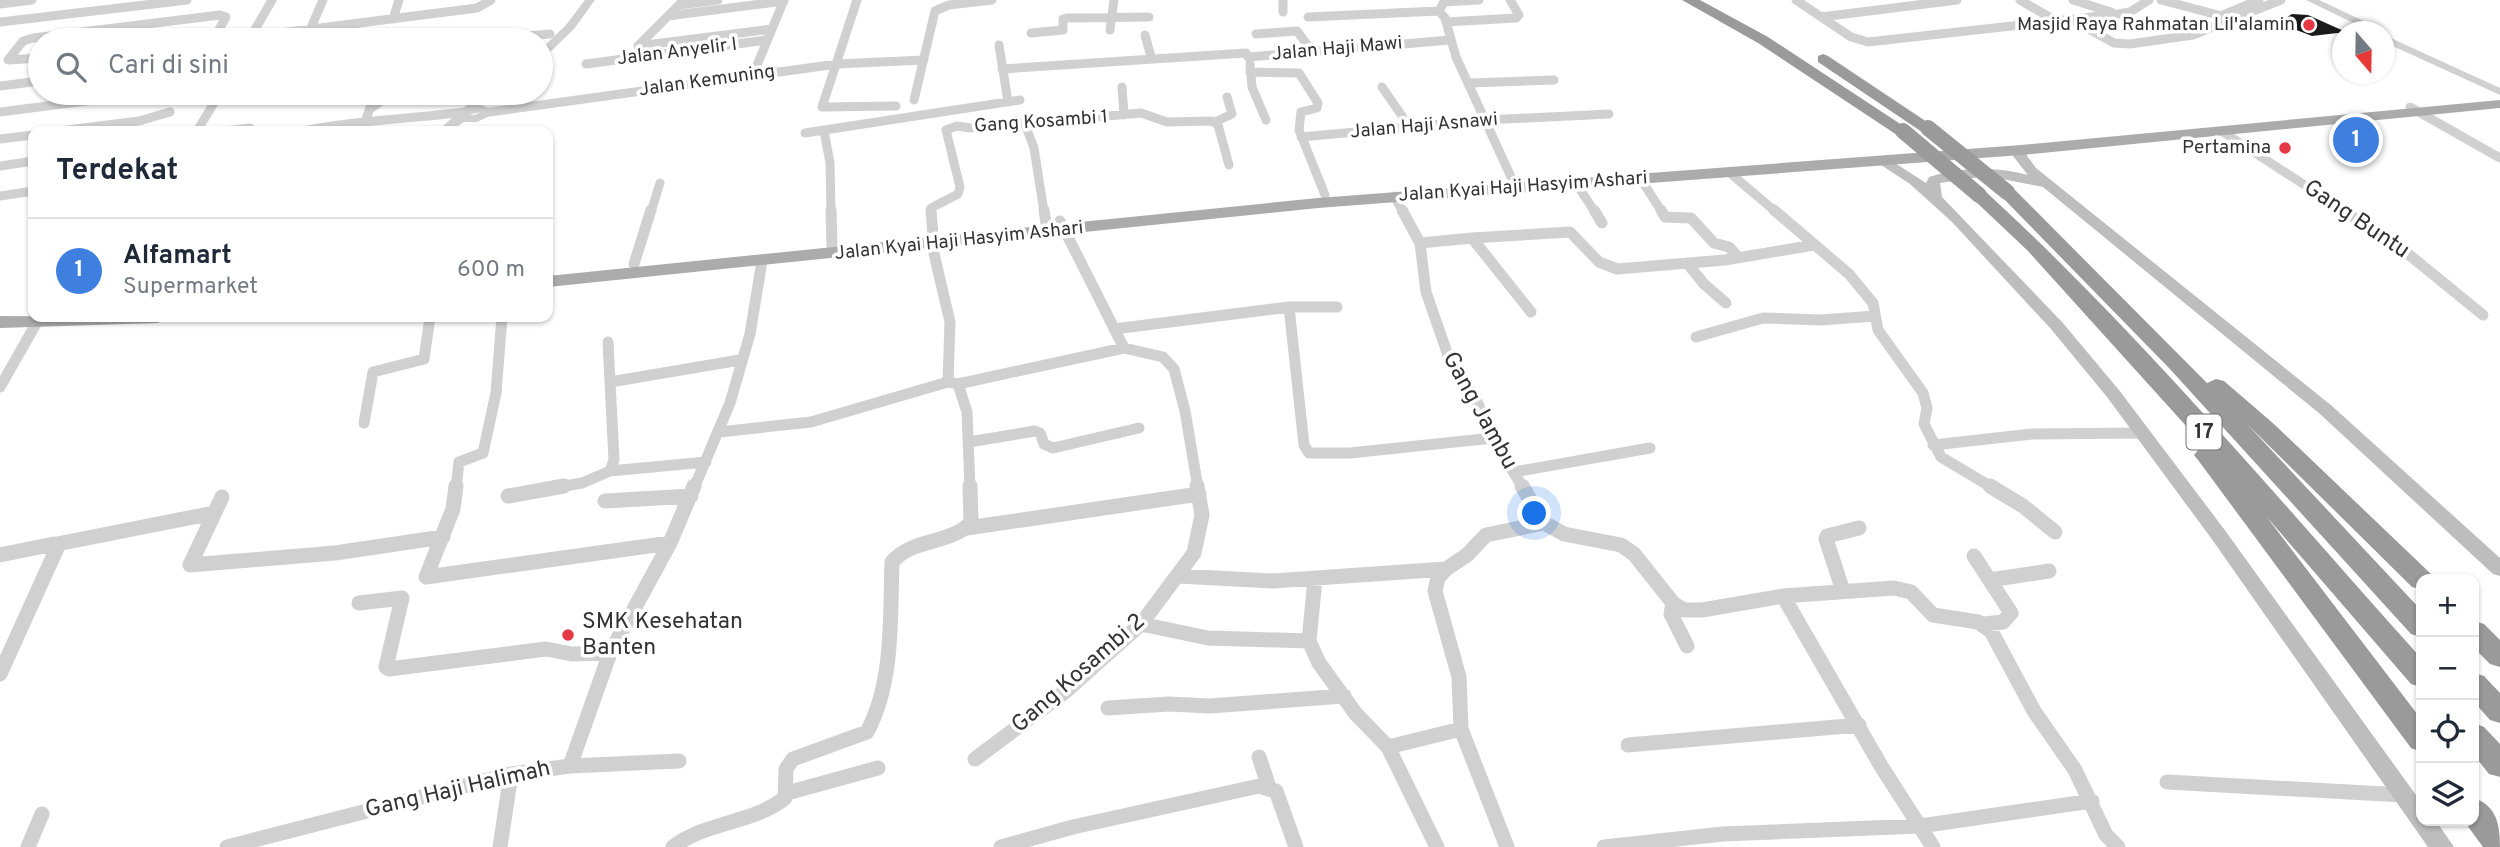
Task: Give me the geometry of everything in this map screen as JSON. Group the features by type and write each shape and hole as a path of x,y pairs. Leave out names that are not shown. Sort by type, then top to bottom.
{"highway":[{"name":"17","path":"1689,0 1763,40 1903,131 1979,195 2035,247 2416,670"},
{"name":"17","path":"1716,0 1854,78 1928,128 2007,192 2108,292 2416,622"},
{"path":"2075,291 2266,531 2416,733"},
{"path":"2108,292 2267,430 2416,575"},
{"path":"2479,636 2500,657"},
{"path":"2479,689 2500,712"},
{"path":"2479,741 2500,765"},
{"path":"2479,818 2500,846"}],"main road":[{"name":"Jalan Kyai Haji Hasyim Ashari","path":"1057,225 1394,196 2021,150 2500,102"},
{"name":"Jalan Kyai Haji Hasyim Ashari","path":"553,282 762,261 1325,195 1512,179 2228,129"},
{"path":"2021,150 2023,163 2326,410 2500,569"},
{"path":"1882,161 1908,174 1936,196 2022,287 2106,384 2204,512 2416,812"},
{"path":"1936,196 1932,185 1934,180 1964,172 1981,171 2019,176 2054,190"},
{"name":"Jalan Kyai Haji Hasyim Ashari","path":"553,272 832,246 933,241"},
{"path":"0,311 28,316"},
{"path":"0,322 28,318"},
{"path":"2426,826 2442,847"}],"street":[{"path":"0,4 32,0"},
{"path":"0,21 187,0"},
{"path":"256,28 272,0"},
{"path":"311,28 323,0"},
{"path":"393,19 399,0"},
{"path":"325,28 471,5 482,6 491,0"},
{"path":"553,29 578,0"},
{"path":"553,43 570,27 590,0"},
{"path":"625,59 682,3 718,0"},
{"path":"857,0 822,108 896,106"},
{"path":"914,100 935,11 949,5 992,0"},
{"path":"1110,30 1114,0"},
{"path":"1283,0 1283,12"},
{"path":"1308,16 1409,10 1439,11 1444,2 1479,0"},
{"path":"1446,22 1516,18 1518,15 1510,0"},
{"path":"1796,0 1851,37 1863,41 2118,14 2130,12 2149,0"},
{"path":"1821,17 1957,0"},
{"path":"2020,0 2056,21"},
{"path":"2073,0 2118,14"},
{"path":"2161,0 2224,17 2240,18 2281,0"},
{"path":"2178,0 2224,17"},
{"path":"2070,19 2120,44 2183,38 2258,0 2272,5"},
{"path":"2300,1 2311,0 2358,21"},
{"path":"668,16 784,1"},
{"path":"753,75 784,1"},
{"path":"2300,1 2345,21"},
{"path":"0,21 16,2"},
{"path":"1401,4 1409,10"},
{"path":"1439,11 1512,179"},
{"path":"114,28 220,15 226,17 218,28"},
{"path":"1031,33 1063,30 1065,18 1149,17"},
{"path":"638,46 772,29"},
{"path":"1256,34 1297,31 1311,50"},
{"path":"1145,35 1150,57"},
{"path":"2395,37 2500,84"},
{"path":"28,40 23,41 8,60 28,59"},
{"name":"Jalan Anyelir I","path":"586,64 767,40"},
{"name":"Jalan Haji Mawi","path":"1266,120 1252,87 1248,57 1450,40"},
{"path":"2395,43 2500,92"},
{"path":"999,45 1008,102"},
{"path":"0,52 16,50"},
{"path":"1002,69 1150,57 1244,53 1248,57"},
{"name":"Jalan Kemuning","path":"553,101 837,64 924,60"},
{"path":"1251,72 1299,73 1318,105 1300,113 1301,137 1325,195"},
{"path":"1470,83 1554,80"},
{"path":"0,86 28,82"},
{"path":"1122,87 1125,115"},
{"path":"1382,87 1409,126"},
{"path":"1227,97 1231,114 1215,122 1229,164"},
{"path":"805,133 1020,100"},
{"path":"0,112 55,105"},
{"path":"200,126 213,105"},
{"path":"364,126 371,105"},
{"path":"370,109 376,105"},
{"path":"451,126 476,105"},
{"path":"403,126 466,116 487,110 491,105"},
{"name":"Jalan Kemuning","path":"487,110 525,105"},
{"path":"2415,110 2500,158"},
{"path":"99,126 139,121 170,112"},
{"name":"Gang Kosambi 1","path":"967,528 972,517 967,412 953,383 950,323 933,241 931,208 958,194 960,187 946,130 951,127 1146,114 1173,122 1215,122"},
{"name":"Jalan Haji Asnawi","path":"1301,137 1409,126 1609,114"},
{"path":"369,126 466,116"},
{"path":"462,126 466,116"},
{"path":"136,126 139,121"},
{"path":"719,432 810,422 953,383 1124,348 1057,225 1025,124"},
{"path":"327,126 348,126"},
{"name":"Gang Buntu","path":"2228,129 2402,248 2483,315"},
{"path":"824,131 830,163 832,246"},
{"path":"0,139 28,136"},
{"path":"0,166 28,162"},
{"path":"1730,173 1849,274 1873,303 1878,330 1923,393 1927,408 1924,424 1933,445 1956,468 2023,506 2055,532"},
{"path":"1640,178 1665,217 1691,218 1714,243 1730,248 1739,258"},
{"path":"1575,182 1602,223"},
{"path":"634,264 660,183"},
{"path":"0,196 28,192"},
{"name":"Gang Jambu","path":"1394,196 1420,243 1424,284 1442,345 1456,372 1475,397 1493,438 1544,523"},
{"path":"1420,243 1570,232 1599,262 1613,269 1739,258 1814,245"},
{"path":"1472,238 1531,312"},
{"name":"Gang Haji Halimah","path":"227,847 511,774 570,766 610,653 670,543 719,432 750,334 762,261"},
{"path":"1687,263 1726,303"},
{"path":"1114,329 1289,307 1337,307"},
{"path":"1289,307 1304,445 1309,453 1350,453 1493,438"},
{"path":"1696,337 1763,318 1822,320 1875,316"},
{"path":"0,387 32,322"},
{"path":"364,423 373,372 424,359 429,322"},
{"path":"502,322 496,393 484,449 481,455 459,462 453,509 426,573 429,579 670,543"},
{"path":"608,342 614,460 610,471"},
{"name":"Gang Kosambi 2","path":"975,759 1066,691 1141,624 1194,553 1200,536 1202,515 1185,411 1174,369 1163,357 1124,348"},
{"path":"610,382 740,360"},
{"path":"969,442 1035,430 1040,433 1044,444 1053,448 1139,428"},
{"path":"1933,445 2032,434 2144,433"},
{"path":"1514,472 1650,448"},
{"path":"508,496 582,483 610,471 706,463"},
{"path":"787,793 786,769 793,758 860,737 873,725 878,713 888,629 892,562 897,555 906,549 956,536 967,528 1199,494"},
{"path":"605,501 691,496"},
{"path":"222,497 190,565 335,553 443,537"},
{"path":"0,555 214,513"},
{"path":"1507,847 1461,729 1463,714 1459,680 1435,591 1438,579 1446,569 1467,555 1486,535 1544,523 1564,534 1621,545 1633,554 1673,603 1684,610 1702,610 1783,596 1906,590 1933,615 1984,624 2003,621 2011,613 1974,556"},
{"path":"1843,591 1826,539 1827,536 1859,528"},
{"path":"0,674 3,656 55,553 57,544"},
{"path":"1178,576 1273,581 1446,569"},
{"path":"1990,580 2049,571"},
{"path":"1315,579 1309,641 1319,663 1366,725 1388,747 1437,847"},
{"path":"1783,596 1933,847"},
{"path":"359,603 401,598 386,667 389,669 546,649 572,654 610,653"},
{"path":"1673,603 1671,614 1687,646"},
{"path":"1141,624 1208,638 1309,641"},
{"path":"1984,624 1996,637 2034,711 2092,801 2100,825 2114,846"},
{"path":"1108,708 1168,704 1210,706 1344,696"},
{"path":"1628,745 1859,725"},
{"path":"1388,747 1461,729"},
{"path":"1259,757 1269,787 1280,797 1296,847"},
{"path":"570,766 679,761"},
{"path":"673,847 716,826 772,808 787,793 878,768"},
{"path":"496,846 511,774"},
{"path":"2167,782 2403,794"},
{"path":"1000,847 1073,827 1246,787 1269,787"},
{"path":"1604,847 1724,834 1920,826 2092,801"},
{"path":"28,847 42,814"}],"building":[{"name":"Masjid Raya Rahmatan Lil'alamin","path":"2292,14 2308,15 2332,26 2332,34 2312,36 2278,23"}],"place":[{"name":"Masjid Raya Rahmatan Lil'alamin","path":"2309,25"},
{"name":"Alfamart","path":"2356,140"},
{"name":"Pertamina","path":"2285,148"},
{"name":"SMK Kesehatan Banten","path":"568,635"}]}
